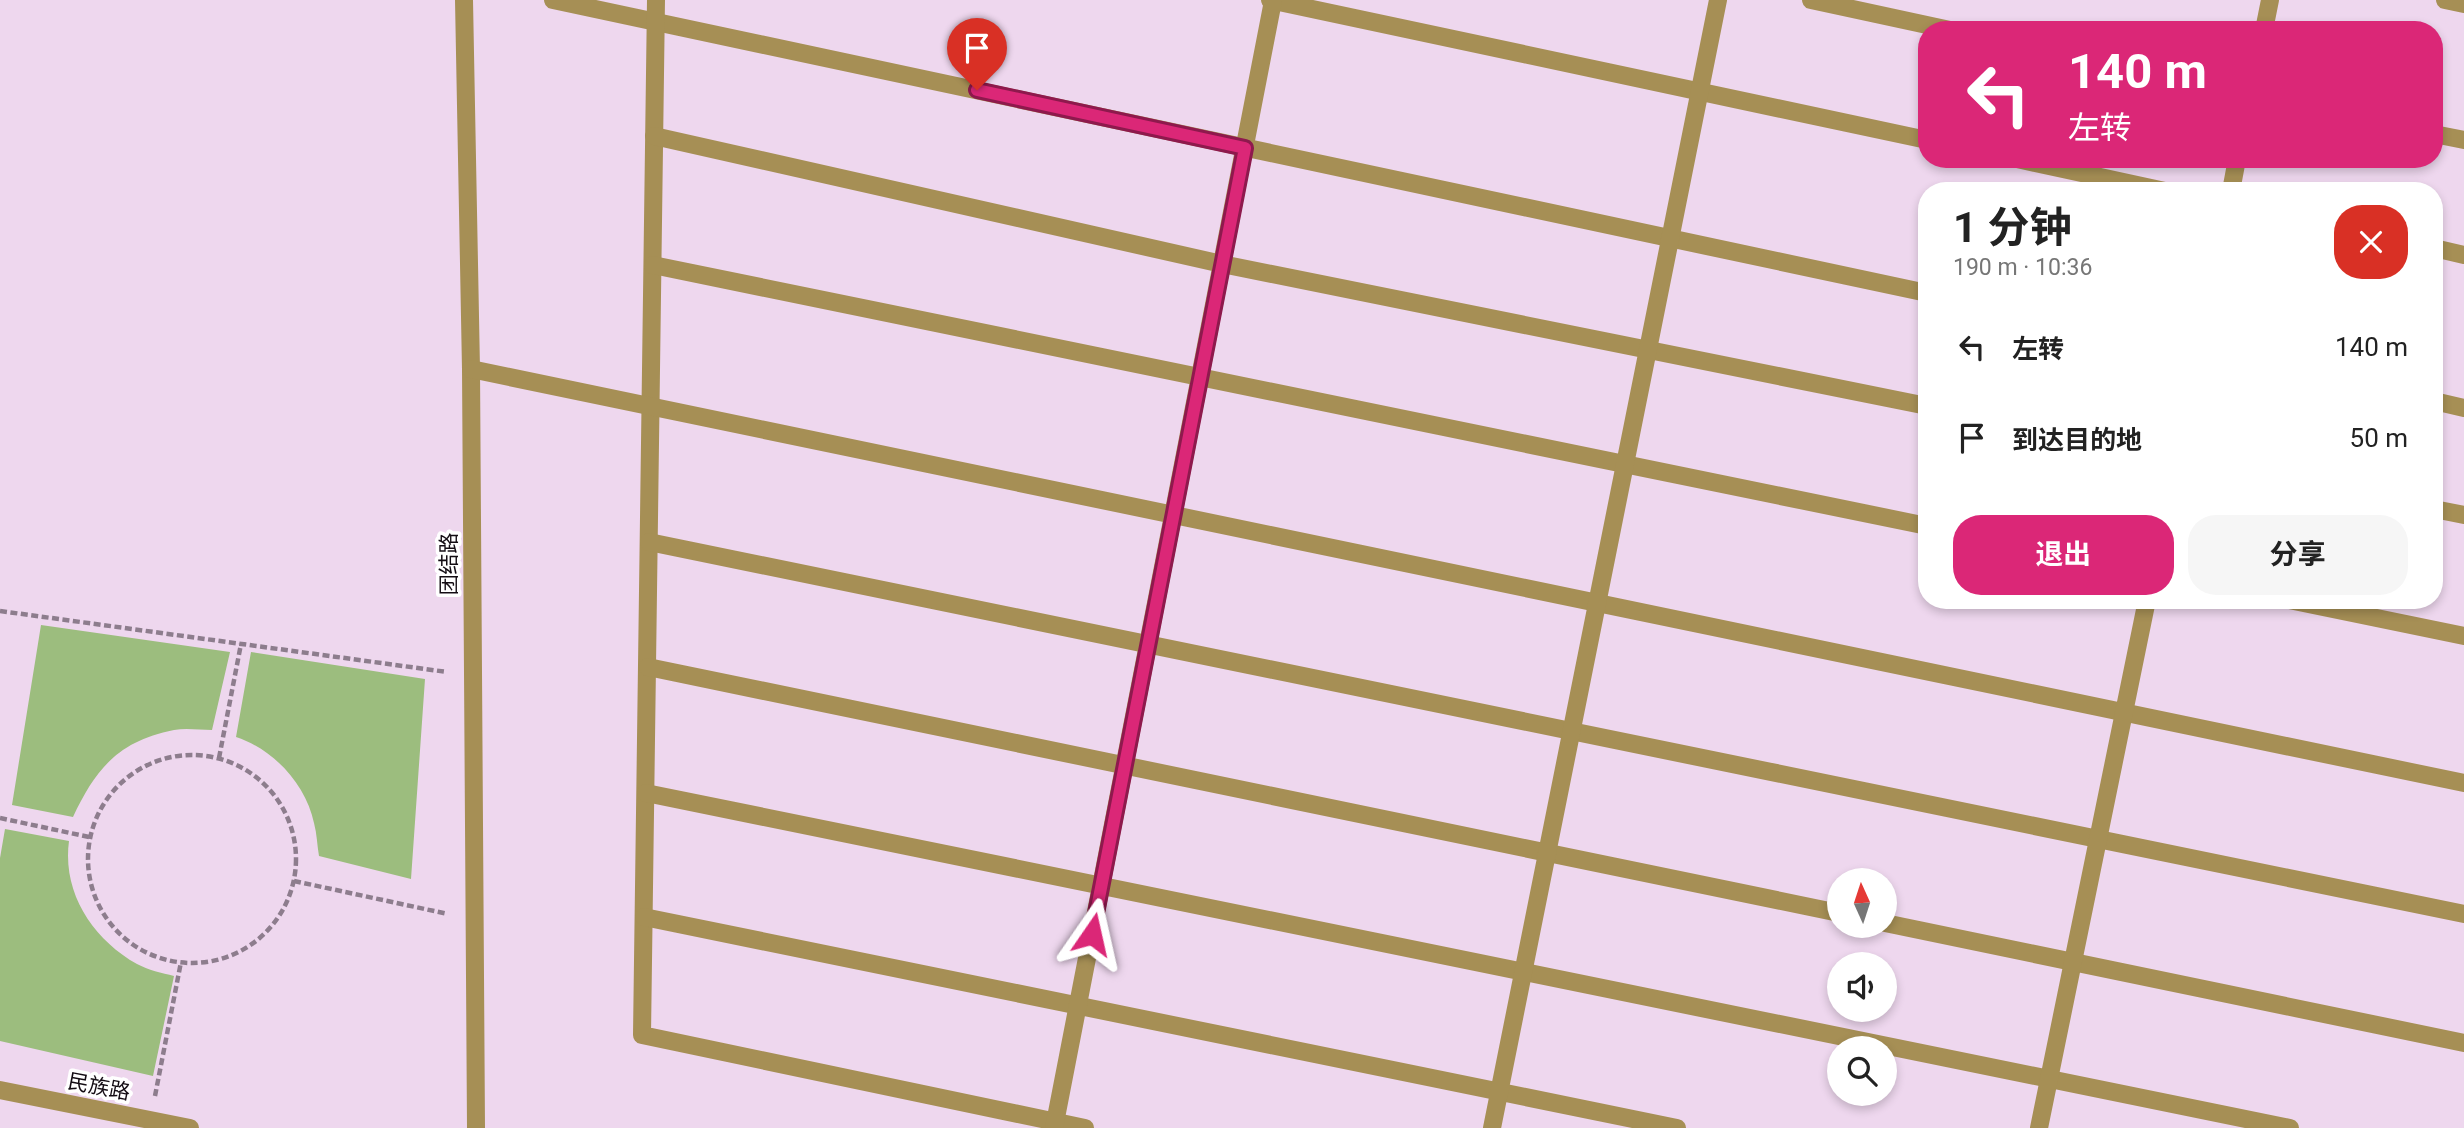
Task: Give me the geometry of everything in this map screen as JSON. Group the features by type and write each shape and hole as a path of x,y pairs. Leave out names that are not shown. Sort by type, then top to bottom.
{"street":[{"name":"团结路","path":"464,0 471,369 476,1128"},
{"path":"553,0 1918,291"},
{"path":"656,0 642,1035 1055,1125 1085,1128"},
{"path":"1055,1125 1245,148 1271,0 1918,138"},
{"path":"1492,1128 1718,0"},
{"path":"1811,0 1918,23"},
{"path":"2266,21 2270,0"},
{"path":"2445,0 2464,4"},
{"path":"654,136 1222,264 1918,404"},
{"path":"2443,136 2464,140"},
{"path":"2059,168 2123,182"},
{"path":"2443,250 2464,255"},
{"path":"653,265 1918,524"},
{"path":"471,369 2464,783"},
{"path":"2443,403 2464,408"},
{"path":"2443,510 2464,514"},
{"path":"649,542 2464,914"},
{"path":"2039,1128 2145,609"},
{"path":"2333,609 2464,636"},
{"path":"648,667 1827,911"},
{"path":"646,793 2290,1128"},
{"path":"644,917 1677,1128"},
{"path":"1897,925 2464,1043"},
{"name":"民族路","path":"0,1090 190,1128"}],"path":[{"path":"0,611 473,675"},
{"path":"219,758 241,644"},
{"path":"191,754 219,758 244,768 265,784 281,804 292,829 297,855 294,881 286,905 272,926 253,943 230,956 206,962 181,962 152,955 135,946 107,920 93,895 87,866 89,837 99,811 115,788 137,769 163,758 191,754"},
{"path":"0,818 89,837"},
{"path":"294,881 473,919"},
{"path":"150,1120 181,962"}],"green space":[{"path":"41,625 230,652 212,730 174,730 138,741 124,749 91,784 73,817 12,805"},
{"path":"251,652 425,679 411,879 319,856 310,809 296,782 263,750 236,737"},
{"path":"5,829 69,841 70,879 84,913 94,928 121,954 137,964 174,976 153,1076 0,1041 0,858"}],"route":[{"path":"977,90 1245,148 1092,934"}]}
